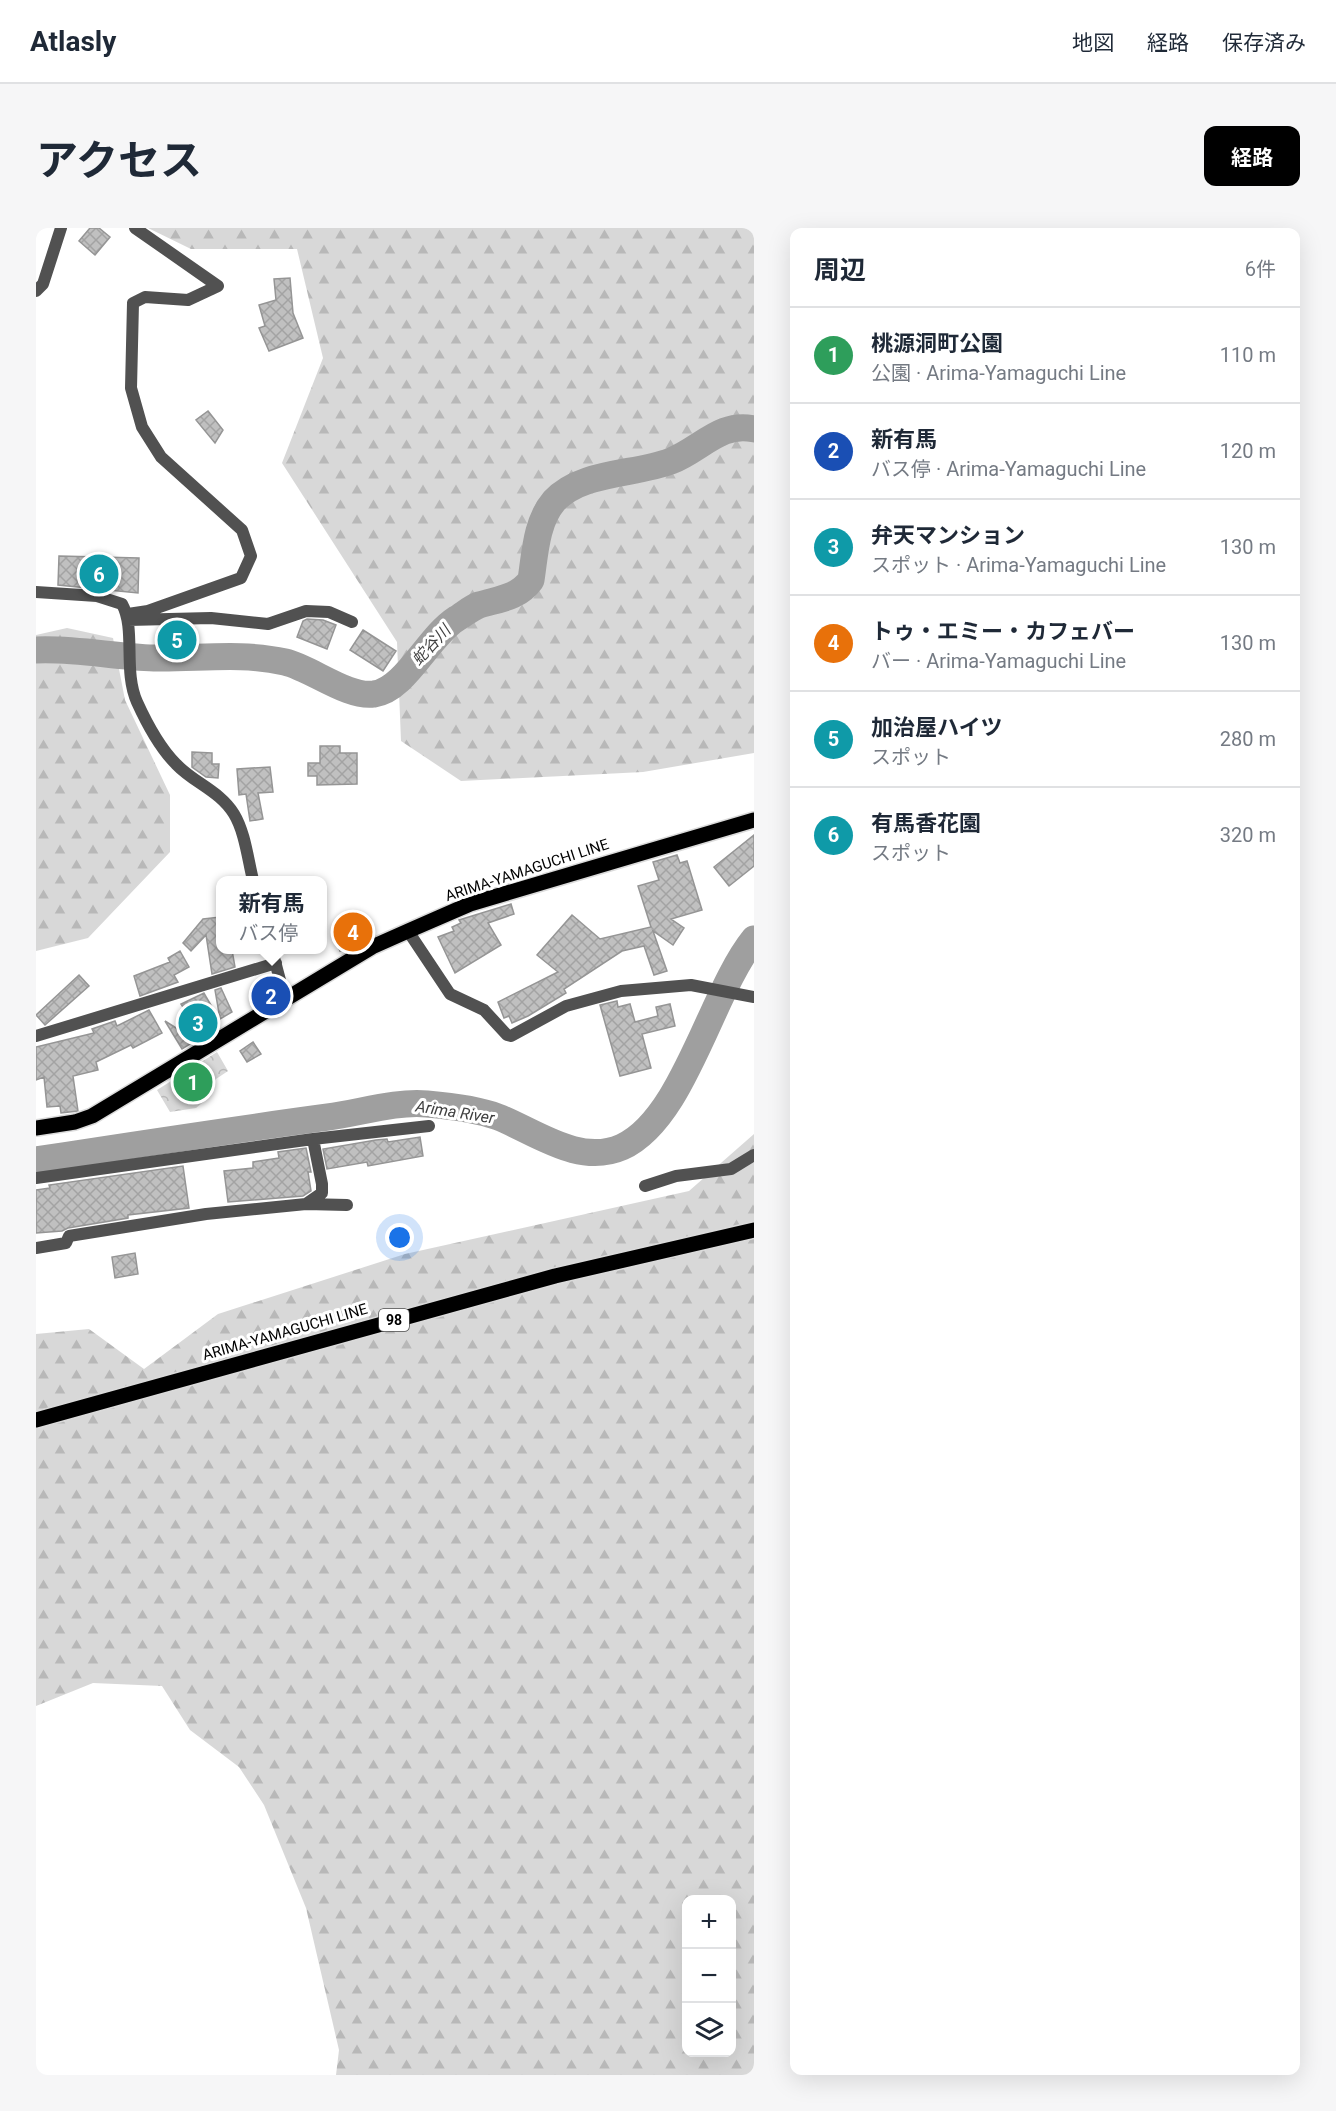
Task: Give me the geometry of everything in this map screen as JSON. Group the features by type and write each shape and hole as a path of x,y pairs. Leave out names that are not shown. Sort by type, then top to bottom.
{"main road":[{"name":"ARIMA-YAMAGUCHI LINE","path":"36,1128 75,1122 92,1116 372,947 408,931 471,904 754,820"},
{"name":"ARIMA-YAMAGUCHI LINE","path":"36,1420 555,1276 754,1230"}],"street":[{"path":"36,291 43,285 61,228"},
{"path":"128,622 148,611 241,578 251,556 242,530 161,457 142,428 130,388 133,303 145,297 188,300 218,286 135,228"},
{"path":"36,592 97,596 122,604 128,622 130,681 152,732 176,765 220,796 235,816 252,876"},
{"path":"128,622 211,618 268,624 306,611 329,612 352,622"},
{"path":"408,931 450,994 484,1010 507,1035 511,1036 566,1005 621,991 691,985 754,997"},
{"path":"273,954 285,999"},
{"path":"36,1036 276,963"},
{"path":"36,1178 313,1139 429,1126"},
{"path":"306,1204 322,1193 313,1139"},
{"path":"645,1186 676,1176 731,1169 754,1155"},
{"path":"36,1248 66,1243 69,1236 206,1214 306,1204 346,1205"}],"green space":[{"path":"148,228 754,228 754,753 643,772 461,781 401,741 397,642 282,463 323,358 297,249 191,249"},
{"path":"67,628 113,638 125,700 170,795 170,852 88,938 36,951 36,635"},
{"path":"217,1052 228,1071 216,1079 206,1092 208,1098 196,1108 170,1112 157,1090"},
{"path":"754,1134 754,2075 336,2075 339,2050 306,1908 264,1805 239,1767 190,1730 162,1686 93,1683 36,1706 36,1334 89,1329 144,1369 218,1314 405,1254 689,1191"}],"building":[{"path":"90,228 99,228 110,237 95,255 79,241"},
{"path":"290,278 293,313 303,338 269,351 259,328 265,326 259,305 276,300 274,279"},
{"path":"208,411 223,430 215,443 196,420"},
{"path":"59,556 139,558 138,593 58,585"},
{"path":"323,620 336,625 327,649 297,637 303,621"},
{"path":"195,628 197,649 160,651 158,631"},
{"path":"363,630 396,651 383,671 350,650"},
{"path":"320,746 340,746 340,753 357,753 357,784 317,785 317,776 308,776 308,763 320,763"},
{"path":"192,752 212,753 212,764 219,764 218,778 206,777 192,767"},
{"path":"270,767 273,792 258,793 263,819 250,821 246,794 239,795 237,769"},
{"path":"754,835 754,866 729,886 714,867"},
{"path":"677,855 680,863 687,861 702,910 671,919 684,928 673,945 653,931 667,971 654,975 644,946 622,951 564,989 566,993 528,1016 512,1023 509,1016 504,1018 498,1002 558,972 537,955 572,915 600,939 651,927 638,886 659,880 653,862"},
{"path":"511,904 514,914 488,923 501,945 455,973 438,937 454,931 452,927 461,923 459,920"},
{"path":"216,917 216,954 233,954 235,967 212,974 206,935 191,951 183,943 203,919"},
{"path":"345,930 346,933 350,932 355,946 340,951 334,934"},
{"path":"180,951 189,967 174,975 178,982 140,996 134,976 170,962 168,958"},
{"path":"79,975 89,986 45,1025 36,1015"},
{"path":"221,988 232,1012 220,1019 215,990"},
{"path":"204,993 219,1019 213,1022 216,1028 182,1049 165,1021 192,1038 183,1023 190,1018 181,1004"},
{"path":"617,1001 618,1007 630,1004 635,1022 658,1016 656,1007 670,1004 675,1026 642,1034 651,1068 620,1076 600,1005"},
{"path":"149,1010 162,1033 133,1048 131,1045 96,1062 98,1070 73,1076 78,1111 61,1113 60,1106 47,1107 44,1077 36,1080 36,1047 94,1033 92,1029 115,1021 117,1026"},
{"path":"253,1042 261,1054 247,1062 240,1051"},
{"path":"420,1137 423,1156 368,1166 367,1162 327,1169 323,1149 376,1140 387,1139 388,1142"},
{"path":"306,1148 311,1172 308,1172 311,1191 303,1196 228,1202 224,1171 253,1168 253,1162 279,1158 278,1152"},
{"path":"183,1166 189,1208 128,1215 128,1218 62,1231 36,1233 36,1190 50,1188 49,1185"},
{"path":"135,1253 138,1274 115,1278 112,1257"}],"waterway":[{"name":"蛇谷川","path":"36,650 66,650 154,658 252,657 269,659 295,665 353,692 374,694 396,683 446,627 456,619 476,606 508,597 526,586 531,580 537,539 543,519 554,501 566,491 594,479 671,461 731,429 754,429"},
{"name":"Arima River","path":"36,1160 415,1104 454,1107 490,1114 558,1145 574,1150 606,1152 622,1147 644,1132 663,1110 680,1083 724,990 754,939"}],"place":[{"name":"有馬香花園","path":"99,574"},
{"name":"加治屋ハイツ","path":"177,640"},
{"name":"トゥ・エミー・カフェバー","path":"353,932"},
{"name":"新有馬","path":"271,996"},
{"name":"弁天マンション","path":"198,1023"},
{"name":"桃源洞町公園","path":"193,1082"}]}
